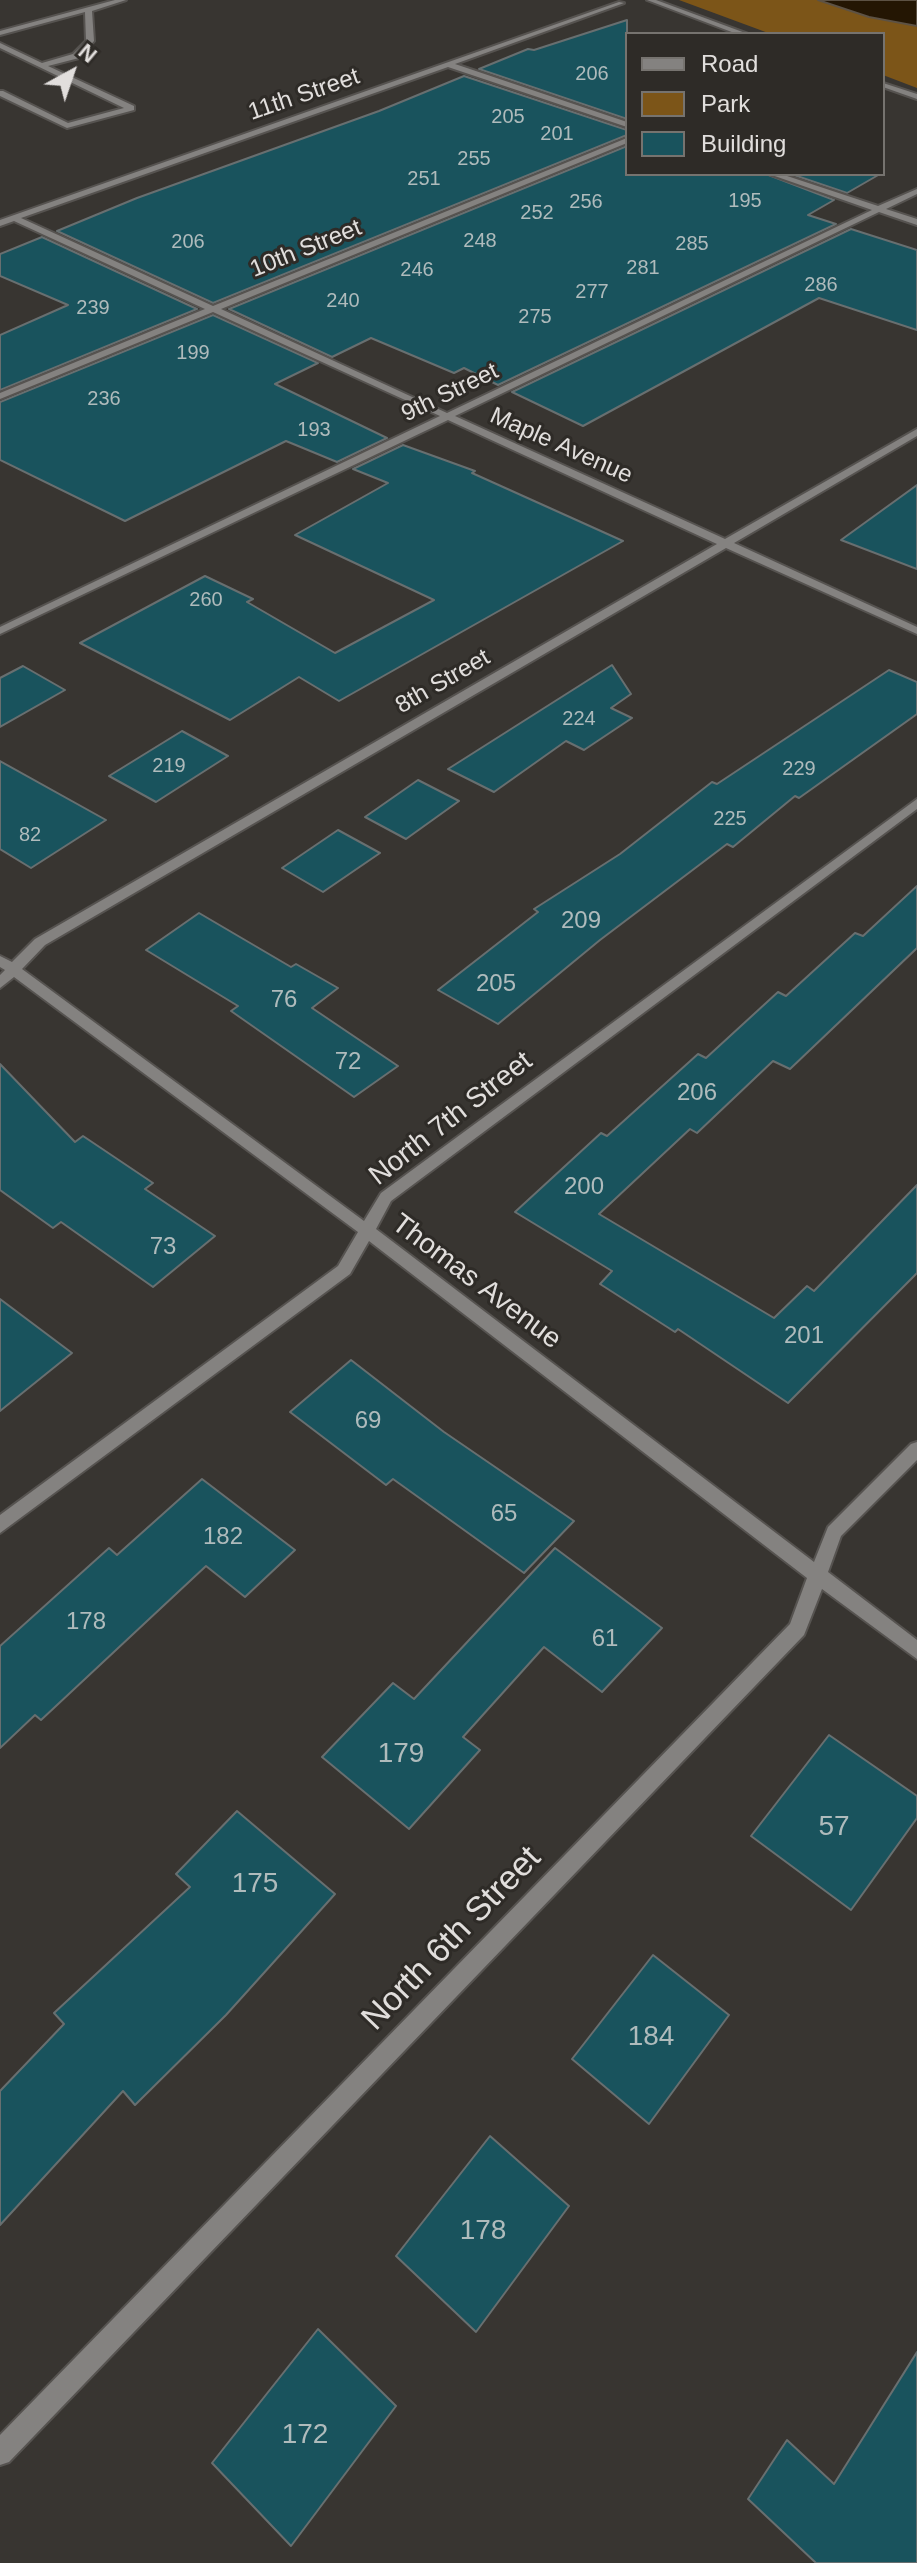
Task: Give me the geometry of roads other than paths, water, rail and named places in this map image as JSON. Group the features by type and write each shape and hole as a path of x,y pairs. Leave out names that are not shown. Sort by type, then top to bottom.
{"street":[{"path":"0,33 123,0"},
{"path":"650,0 738,32"},
{"name":"11th Street","path":"0,223 621,3"},
{"path":"42,65 76,56 90,41 88,9"},
{"path":"0,45 131,108 67,126 0,93"},
{"path":"450,65 625,124"},
{"path":"885,86 917,97"},
{"name":"10th Street","path":"0,396 625,141"},
{"path":"779,176 917,222"},
{"name":"9th Street","path":"0,631 917,191"},
{"name":"Maple Avenue","path":"14,218 917,631"},
{"name":"8th Street","path":"0,983 7,965 40,942 917,432"},
{"name":"North 7th Street","path":"0,1525 344,1270 386,1197 917,803"},
{"name":"Thomas Avenue","path":"7,965 366,1230 917,1651"},
{"name":"North 6th Street","path":"0,2453 797,1629 834,1532 917,1449"}]}
